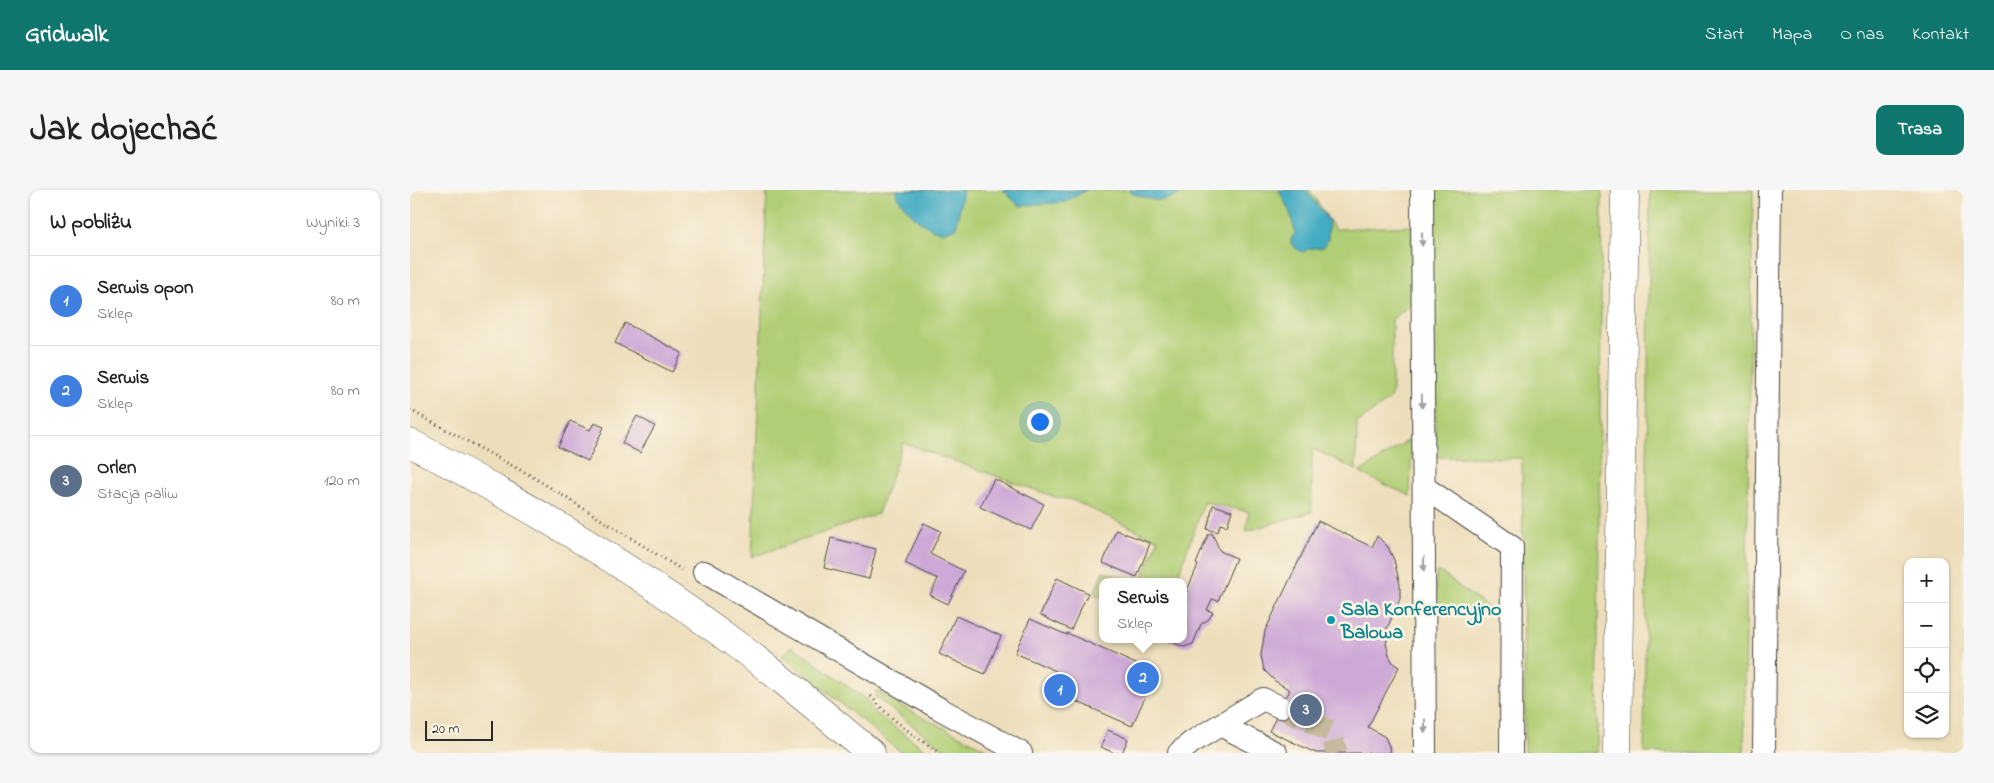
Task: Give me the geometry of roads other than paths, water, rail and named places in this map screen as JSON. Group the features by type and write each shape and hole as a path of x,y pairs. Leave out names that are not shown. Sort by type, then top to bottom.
{"main road":[{"path":"1617,753 1625,190"},
{"path":"410,443 467,472 600,550 741,648 871,753"}],"lane":[{"path":"1422,190 1425,753"},
{"path":"1764,753 1770,190"},
{"path":"1424,487 1512,547 1511,753"},
{"path":"704,572 940,709 1021,753"},
{"path":"1179,753 1192,742 1263,699 1280,707"},
{"path":"1220,726 1276,753"}],"water":[{"path":"895,190 963,190 956,228 943,232 934,230 920,222 907,210"},
{"path":"1003,190 1087,190 1065,202 1019,206"},
{"path":"1129,190 1189,190 1167,199 1154,200 1131,193"},
{"path":"1279,190 1306,190 1329,221 1328,239 1324,247 1308,249 1304,252 1299,251 1291,244 1291,239 1295,233 1290,213"}],"tunnel":[{"path":"1280,707 1330,731 1337,753"}],"place":[{"name":"Sala Konferencyjno Balowa","path":"1331,620"},
{"name":"Serwis","path":"1143,678"},
{"name":"Serwis opon","path":"1060,690"},
{"name":"Orlen","path":"1306,710"}]}
